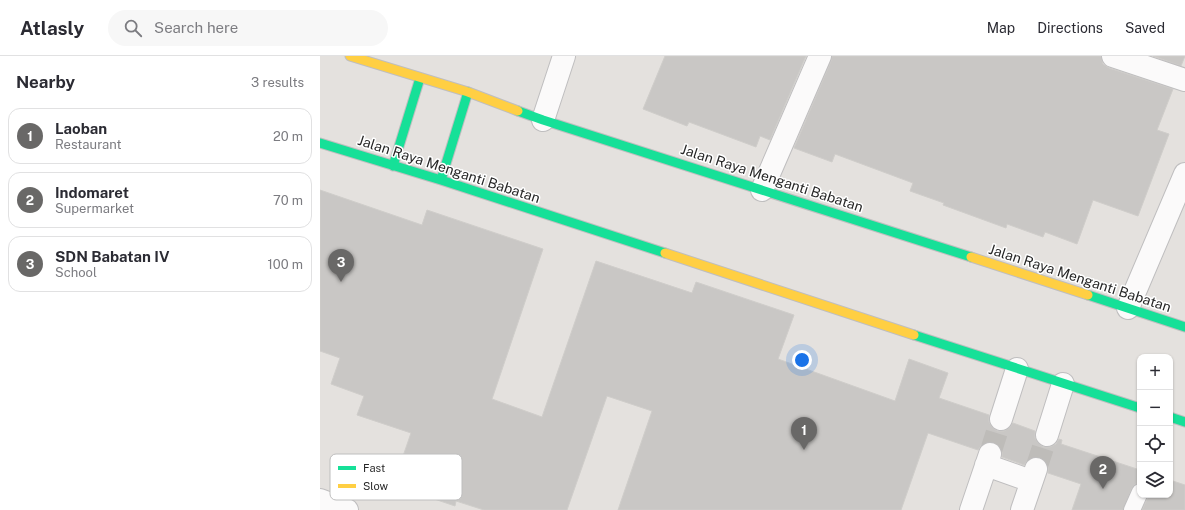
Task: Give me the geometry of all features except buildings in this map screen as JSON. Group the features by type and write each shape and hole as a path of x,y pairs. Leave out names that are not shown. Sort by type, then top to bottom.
{"main road":[{"name":"Jalan Raya Menganti Babatan","path":"350,56 468,92 543,120 1185,327"},
{"path":"393,166 420,78"},
{"path":"441,180 468,92"},
{"name":"Jalan Raya Menganti Babatan","path":"320,143 441,180 1137,407"}],"street":[{"path":"543,120 564,56"},
{"path":"762,190 820,56"},
{"path":"1113,56 1185,80"},
{"path":"1128,308 1185,174"},
{"path":"1001,419 1017,369"},
{"path":"1047,435 1063,384"},
{"path":"971,510 988,459 1034,475 1022,510"},
{"path":"320,500 347,510"}],"lane":[{"path":"1132,510 1137,498"}],"tunnel":[{"path":"990,454 1001,419"},
{"path":"1036,469 1047,435"}],"traffic: fast":[{"path":"393,166 420,78"},
{"path":"441,180 468,92"},
{"path":"518,111 971,257"},
{"path":"320,143 441,180 665,253"},
{"path":"1088,295 1185,327"},
{"path":"914,335 1137,407"},
{"path":"1173,418 1185,422"}],"traffic: slow":[{"path":"350,56 468,92 518,111"},
{"path":"665,253 914,335"},
{"path":"971,257 1088,295"}],"place":[{"name":"SDN Babatan IV","path":"341,282"},
{"name":"Laoban","path":"804,450"},
{"name":"Indomaret","path":"1103,489"}]}
